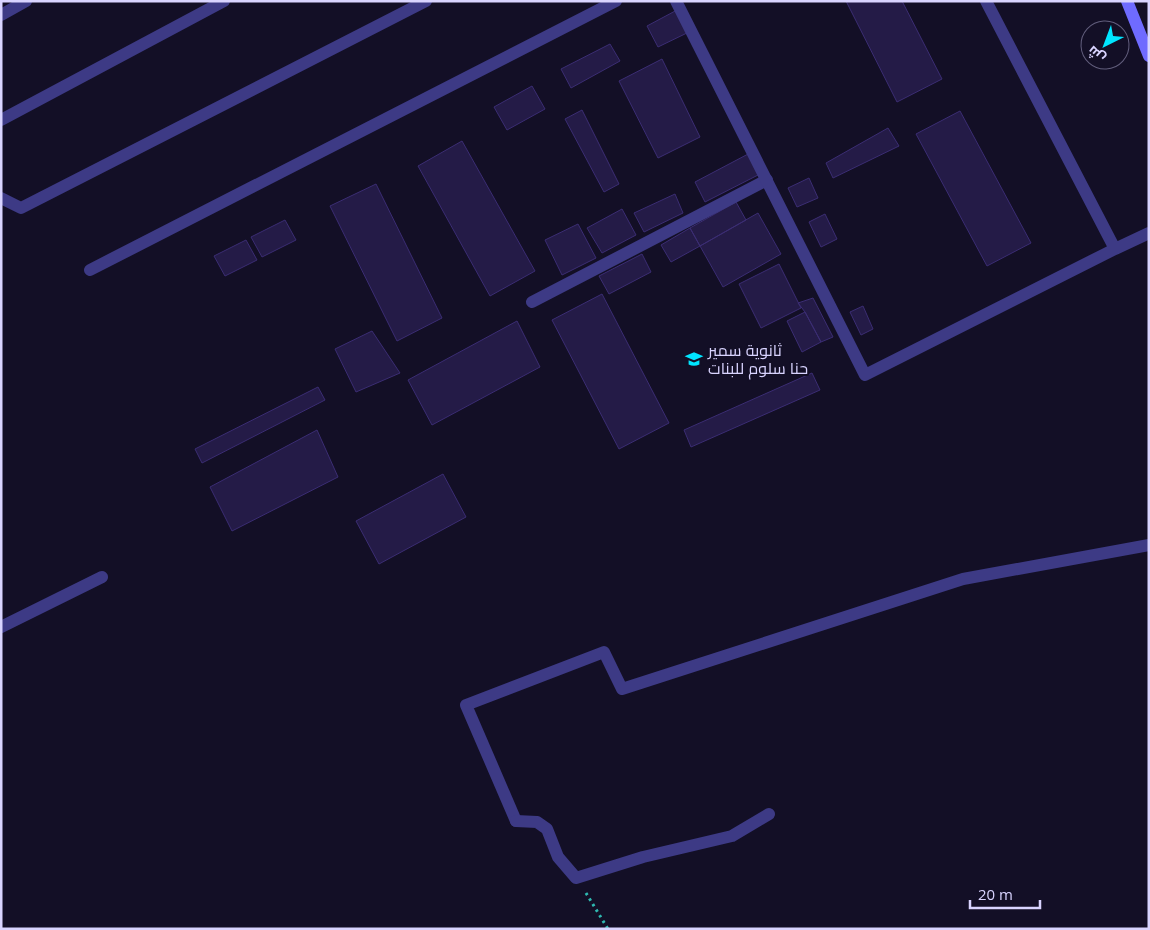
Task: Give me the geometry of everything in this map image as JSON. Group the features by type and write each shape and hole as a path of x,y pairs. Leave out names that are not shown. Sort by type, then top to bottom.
{"main road":[{"path":"1127,1 1145,35 1149,56"}],"street":[{"path":"1,15 26,1"},
{"path":"1,120 224,1"},
{"path":"1,198 21,208 426,1"},
{"path":"90,270 616,1"},
{"path":"676,1 865,375 1149,233"},
{"path":"986,1 1115,249"},
{"path":"532,302 767,180"},
{"path":"769,814 732,836 643,858 576,878 558,857 547,829 537,822 516,821 466,705 604,652 622,689 963,579 1149,545"},
{"path":"1,627 102,578"}],"path":[{"path":"576,878 608,929"}],"building":[{"path":"846,1 902,1 942,79 897,102"},
{"path":"677,10 689,32 658,47 647,26"},
{"path":"610,44 620,61 571,88 561,69"},
{"path":"662,59 700,137 658,158 619,81"},
{"path":"532,86 545,109 507,130 494,107"},
{"path":"582,110 619,184 604,192 565,119"},
{"path":"960,111 1031,243 987,266 916,134"},
{"path":"888,128 899,146 833,178 826,163"},
{"path":"462,141 535,271 490,296 418,166"},
{"path":"750,153 760,174 705,202 695,182"},
{"path":"809,178 818,198 797,207 788,188"},
{"path":"376,184 442,318 397,341 330,206"},
{"path":"675,194 683,213 644,232 634,213"},
{"path":"736,202 746,220 700,246 690,228"},
{"path":"622,209 636,235 602,253 587,228"},
{"path":"758,213 781,254 723,287 700,246"},
{"path":"825,214 837,239 821,247 809,222"},
{"path":"285,220 296,240 262,257 251,237"},
{"path":"578,224 596,258 562,275 545,240"},
{"path":"690,228 700,246 671,262 661,245"},
{"path":"246,240 257,260 225,276 214,256"},
{"path":"642,254 651,272 609,294 599,276"},
{"path":"779,264 801,308 761,328 739,284"},
{"path":"602,294 669,423 619,449 552,320"},
{"path":"813,298 833,337 821,342 798,303"},
{"path":"863,306 873,329 861,335 850,312"},
{"path":"805,312 821,342 802,352 787,321"},
{"path":"517,321 540,367 432,425 408,380"},
{"path":"372,331 400,373 356,392 335,349"},
{"path":"812,373 820,390 691,447 684,430"},
{"path":"318,387 325,400 202,463 195,449"},
{"path":"317,430 338,477 232,531 210,487"},
{"path":"443,474 466,517 379,564 356,521"}],"place":[{"name":"ثانوية سمير حنا سلوم للبنات","path":"694,359"}]}
